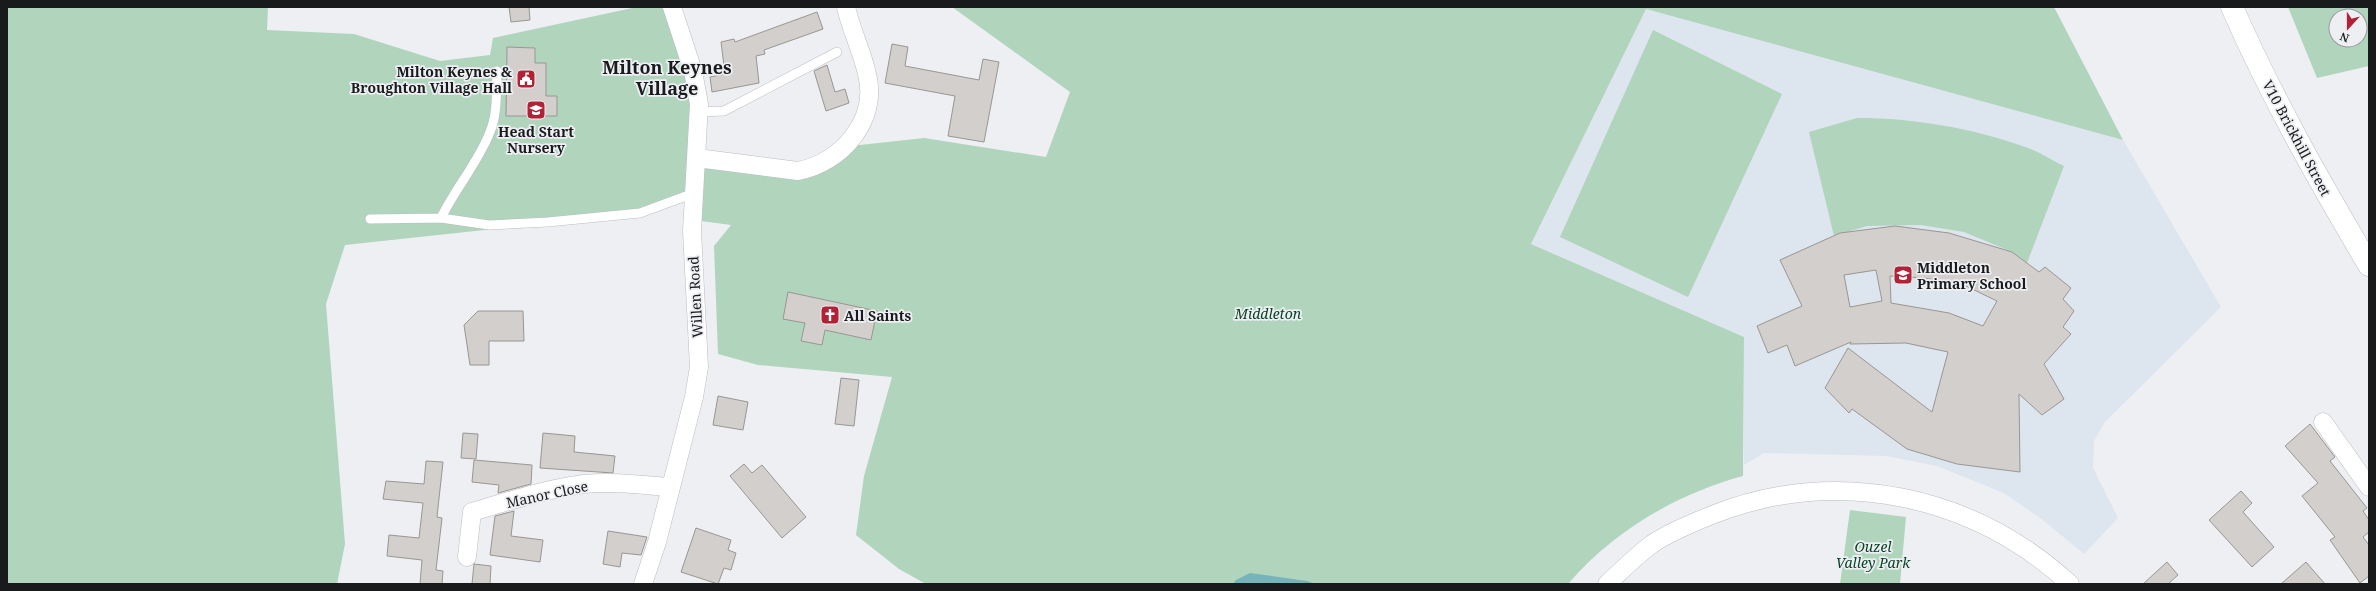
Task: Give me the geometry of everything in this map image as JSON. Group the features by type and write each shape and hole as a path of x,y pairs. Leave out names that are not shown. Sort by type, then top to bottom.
{"street":[{"name":"Willen Road","path":"643,584 657,542 694,397 698,374 692,231 699,112 697,86 672,7"},
{"path":"697,158 798,171 813,168 829,160 842,150 855,135 863,118 870,90 868,74 846,7"},
{"name":"V10 Brickhill Street","path":"2232,7 2256,63 2301,148 2369,265"},
{"path":"2323,422 2369,487"},
{"name":"Manor Close","path":"466,558 472,512 534,494 584,484 611,483 670,487"},
{"path":"1607,584 1652,544 1692,523 1733,507 1802,491 1882,494 1930,504 1971,519 2010,538 2050,565 2070,584"}],"lane":[{"path":"699,112 724,111 837,52"},
{"path":"441,218 450,199 490,132 495,108 497,71"},
{"path":"370,219 441,218 494,226 586,219 640,213 694,193"}],"shaded area":[{"name":"Middleton Primary School","path":"1646,9 2123,140 2221,307 2105,422 2094,441 2093,468 2118,518 2084,554 2043,520 2004,493 1937,466 1887,456 1764,453 1744,465 1744,337 1531,244"}],"green space":[{"path":"7,7 268,7 267,30 354,34 440,61 490,55 493,38 637,7 672,7 698,97 694,193 635,214 345,245 326,304 345,544 337,584 7,584"},
{"name":"Middleton","path":"952,7 2054,7 2123,140 1646,9 1531,244 1744,337 1743,476 1694,493 1670,504 1648,517 1605,547 1568,584 926,584 899,569 856,535 864,476 892,377 758,365 718,354 714,246 731,225 701,221 704,165 781,176 851,146 924,138 1046,157 1070,92"},
{"path":"2288,7 2369,7 2369,66 2317,78"},
{"path":"1653,30 1782,94 1688,297 1560,237"},
{"path":"1857,118 1878,118 1921,122 1964,129 2005,140 2030,149 2064,166 2027,263 2012,252 1964,232 1921,225 1867,226 1834,236 1809,132"},
{"name":"Ouzel Valley Park","path":"1850,510 1906,517 1900,584 1840,584"}],"water":[{"path":"1250,573 1307,581 1316,584 1233,584 1236,580"}],"building":[{"path":"509,7 529,7 530,20 511,22"},
{"path":"817,12 823,29 764,50 765,54 756,56 759,83 712,92 710,77 725,74 721,42 734,39 735,42"},
{"path":"892,44 908,47 905,66 979,80 983,59 999,62 984,142 948,136 955,96 885,83"},
{"name":"Milton Keynes & Broughton Village Hall","path":"507,47 535,48 535,63 546,63 546,96 557,96 557,116 506,116"},
{"path":"827,65 835,92 845,89 849,103 826,111 814,71"},
{"name":"Middleton Primary School","path":"1895,226 1949,233 2012,252 2039,272 2045,267 2071,288 2063,299 2074,311 2063,327 2071,334 2044,364 2064,399 2042,415 2019,394 2020,472 1957,464 1907,449 1852,409 1849,413 1825,388 1848,348 1932,412 1948,352 1906,343 1850,344 1851,342 1795,366 1787,345 1768,353 1757,326 1802,306 1780,260 1840,233","holes":["1876,270 1882,301 1850,307 1844,275","1890,276 1924,278 1955,283 1968,287 1997,301 1983,326 1949,313 1891,303"]},
{"name":"All Saints","path":"788,292 877,311 871,340 825,330 822,345 801,341 805,323 783,319"},
{"path":"478,311 523,311 524,341 489,341 489,365 470,365 464,325"},
{"path":"841,378 859,380 854,426 835,424"},
{"path":"718,396 748,402 743,430 713,425"},
{"path":"2310,424 2335,457 2330,461 2367,508 2363,511 2369,520 2369,532 2363,537 2369,545 2369,576 2360,583 2330,540 2335,537 2302,496 2318,483 2285,446"},
{"path":"463,433 478,434 476,459 461,458"},
{"path":"543,433 575,436 574,452 615,456 613,473 540,468"},
{"path":"474,460 532,465 531,484 498,493 499,485 472,482"},
{"path":"426,461 443,462 437,517 442,518 436,570 443,571 442,584 420,584 422,560 387,556 389,535 419,538 423,503 383,499 386,481 424,484"},
{"path":"744,464 752,473 762,465 806,517 782,538 730,476"},
{"path":"2241,491 2252,503 2243,512 2274,547 2252,567 2209,520"},
{"path":"514,511 511,536 543,540 540,562 490,555 495,516"},
{"path":"696,528 731,540 728,550 736,553 731,570 724,568 718,584 681,572"},
{"path":"608,531 647,537 641,555 622,553 620,567 603,564"},
{"path":"2167,562 2178,575 2168,584 2143,584"},
{"path":"2306,562 2325,584 2281,584"},
{"path":"474,564 491,566 490,584 472,584"}],"place":[{"name":"Milton Keynes & Broughton Village Hall","path":"526,79"},
{"name":"Head Start Nursery","path":"536,110"},
{"name":"Middleton Primary School","path":"1903,275"},
{"name":"All Saints","path":"830,315"}],"district":[{"name":"Milton Keynes Village","path":"667,77"}]}
